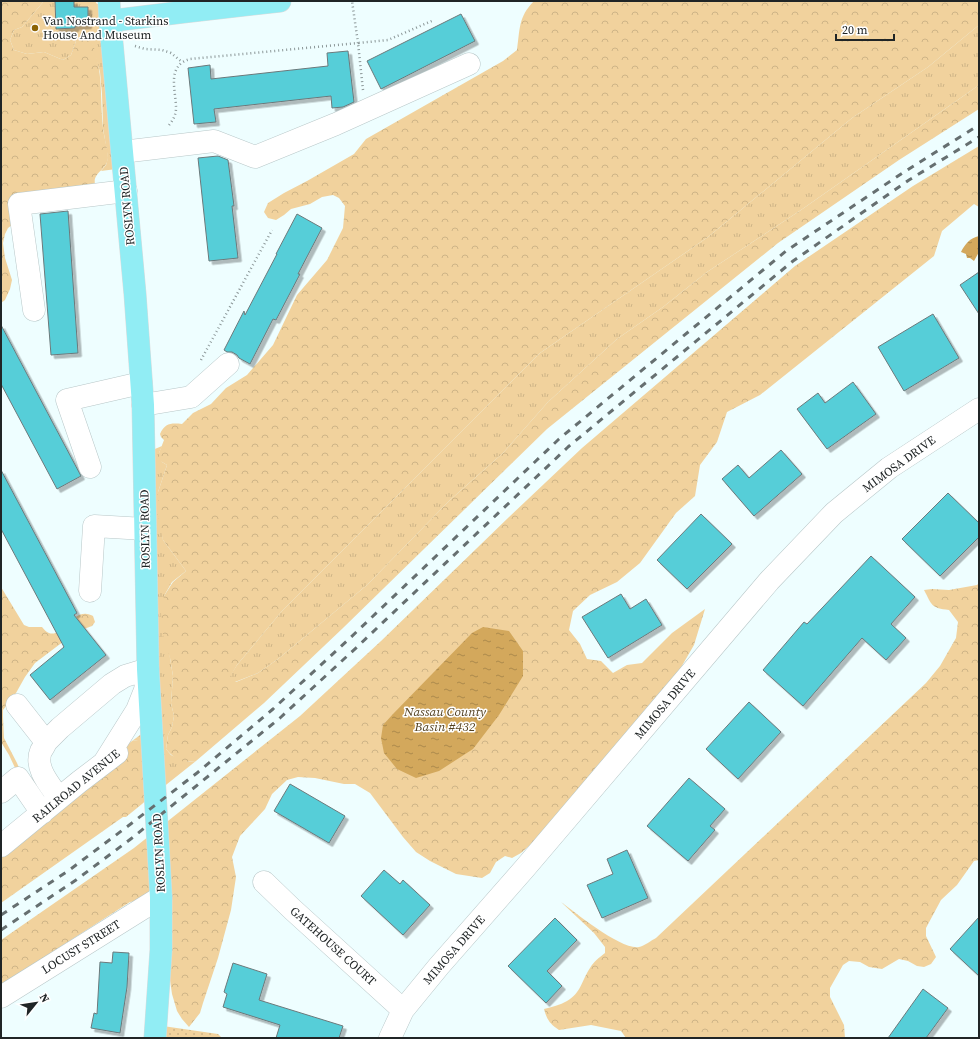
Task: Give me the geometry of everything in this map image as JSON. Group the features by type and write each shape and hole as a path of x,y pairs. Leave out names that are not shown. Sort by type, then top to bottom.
{"main road":[{"path":"110,11 183,12 280,1"},
{"name":"ROSLYN ROAD","path":"110,11 143,405 148,669 161,897 161,950 155,1038"}],"street":[{"path":"122,152 214,141 255,157 365,111 469,64"},
{"path":"34,310 19,204 126,191"},
{"path":"143,405 191,397 228,364"},
{"path":"90,467 67,400 141,384"},
{"name":"MIMOSA DRIVE","path":"390,1038 403,1010 439,966 525,868 774,575 834,513 889,468 979,409"},
{"path":"90,591 94,526 145,529"},
{"path":"59,798 47,781 41,768 39,759 46,742 60,728 112,684 125,676 148,669 145,690 137,710 105,761"},
{"path":"17,704 46,742"},
{"name":"RAILROAD AVENUE","path":"4,838 42,813 105,761 151,727"},
{"path":"1,792 18,778 42,813"},
{"name":"GATEHOUSE COURT","path":"264,882 403,1010"},
{"name":"LOCUST STREET","path":"1,997 161,897"}],"path":[{"path":"352,1 365,111"},
{"path":"160,148 164,133 175,117 176,109 173,82 176,70 182,62 388,40 434,20"},
{"path":"135,46 145,49 162,50 171,53 182,62"},
{"path":"200,361 272,230"}],"green space":[{"path":"1,1 44,1 22,27 14,30 10,40 14,50 27,54 44,52 63,60 71,55 76,41 82,37 88,39 92,43 100,73 102,119 108,158 105,166 95,178 96,187 39,205 8,228 3,243 5,258 12,280 5,300 1,303"},
{"path":"44,1 95,1 100,5 124,168 101,171 106,165 108,158 103,128 100,72 92,44 76,41 71,55 63,60 44,52 27,54 14,50 10,40 14,30 22,27"},
{"path":"534,1 979,1 979,25 928,67 852,118 708,237 540,353 282,611 237,665 227,682 236,682 258,673 278,659 367,585 450,500 503,453 548,402 617,339 663,307 707,272 801,210 979,85 979,109 899,160 778,243 547,429 264,703 196,761 186,762 177,759 166,749 168,735 172,727 174,716 171,703 173,676 170,658 163,635 161,613 164,596 173,582 186,571 163,540 158,516 158,492 167,465 159,459 159,453 164,440 160,434 169,424 182,424 193,413 211,404 226,388 247,375 273,345 297,295 327,260 343,228 345,206 339,198 333,195 322,197 310,204 291,209 276,220 268,218 264,212 268,203 354,154 366,139 503,61 517,50 522,18"},
{"path":"979,25 979,85 801,210 707,272 663,307 617,339 548,402 503,453 450,500 367,585 278,659 258,673 235,682 226,682 237,665 282,611 540,353 708,237 852,118 928,67"},
{"path":"979,146 979,207 974,204 942,231 934,256 760,395 727,412 717,442 700,465 695,496 676,513 640,563 617,582 590,595 573,611 569,630 580,644 587,659 601,661 613,673 627,665 642,663 672,633 705,609 694,645 651,719 539,837 521,853 512,858 505,856 496,862 490,873 482,878 456,874 416,852 370,793 355,784 344,784 315,778 298,777 287,780 272,794 265,809 240,836 232,857 236,877 231,910 218,958 200,1013 189,1027 177,1011 172,994 161,897 130,902 1,985 1,940 134,848 300,716 381,641 582,448 795,266 913,186"},
{"path":"162,446 159,453 162,462 167,465 158,492 163,540 186,571 172,582 164,596 173,676 171,703 174,716 172,727 168,735 166,749 171,755 187,762 196,761 142,804 149,797 138,740 132,741 151,727 143,454"},
{"path":"979,583 979,860 974,861 957,885 941,900 926,928 926,936 936,957 931,964 924,967 917,966 908,961 899,959 882,969 869,967 860,962 849,961 843,965 830,988 830,997 844,1025 845,1038 626,1038 621,1031 591,1025 559,1030 551,1024 544,1009 562,1004 572,998 592,966 605,953 605,947 594,933 561,902 599,930 621,943 639,947 656,938 926,683 940,666 956,638 958,622 949,610 935,607 924,590 949,590 977,585"},
{"path":"1,587 24,625 29,627 42,627 48,633 54,633 58,632 77,616 82,614 93,616 95,622 92,626 76,632 35,663 3,710 4,738 26,784 16,770 1,742"},
{"path":"142,740 149,797 126,817 123,817 1,903 1,846 79,782 132,741"},
{"path":"156,1025 218,1034 222,1038 155,1038"}],"water":[{"path":"979,236 979,252 974,261 967,258 966,254 961,252 968,242"},
{"name":"Nassau County Basin #432","path":"483,627 509,631 523,651 523,676 499,715 473,749 439,771 416,778 397,769 384,753 381,738 383,725 472,633"}],"building":[{"path":"55,1 74,1 74,7 88,7 88,25 75,26 75,28 56,29"},
{"path":"461,14 475,41 381,89 367,61"},
{"path":"348,51 354,102 343,107 332,108 331,96 214,109 216,122 194,124 188,68 210,65 211,79 328,66 327,53"},
{"path":"218,156 228,160 234,206 232,206 238,258 209,261 198,158"},
{"path":"68,211 78,353 51,355 40,214"},
{"path":"297,214 322,228 276,320 273,319 250,364 232,352 227,352 224,350 244,311 245,315"},
{"path":"979,272 979,314 960,285"},
{"path":"933,314 959,358 904,391 878,347"},
{"path":"1,325 81,476 57,489 1,384"},
{"path":"853,382 876,414 827,449 797,409 818,393 825,403"},
{"path":"781,450 802,474 754,516 722,479 738,465 749,478"},
{"path":"1,470 77,613 74,615 106,655 50,700 30,675 64,647 1,529"},
{"path":"948,493 979,523 979,537 940,576 902,539"},
{"path":"701,514 732,544 687,589 657,560"},
{"path":"871,556 915,597 891,624 906,638 886,660 862,638 803,706 763,670 804,622 807,624"},
{"path":"621,594 630,609 646,599 662,625 608,658 582,617"},
{"path":"749,702 781,732 738,779 706,749"},
{"path":"689,778 725,809 710,826 715,830 688,861 647,826"},
{"path":"290,784 345,816 329,843 274,811"},
{"path":"627,850 648,898 602,918 587,885 613,874 607,859"},
{"path":"384,870 400,884 403,880 430,905 403,935 361,896"},
{"path":"979,917 979,976 950,949"},
{"path":"555,918 577,940 547,971 562,986 546,1003 508,966"},
{"path":"113,952 129,953 127,987 120,1033 91,1028 94,1013 97,1014 100,962 112,963"},
{"path":"233,963 267,974 259,1000 343,1026 339,1038 276,1038 280,1025 223,1007 227,994 224,992"},
{"path":"923,989 948,1008 926,1038 888,1038"}],"railway":[{"path":"1,915 68,871 128,826 197,773 273,709 350,638 559,439 786,251 904,172 979,125"},
{"path":"1,930 76,880 132,838 280,718 568,447 793,261 909,180 979,137"}],"place":[{"name":"Van Nostrand - Starkins House And Museum","path":"35,28"}]}
